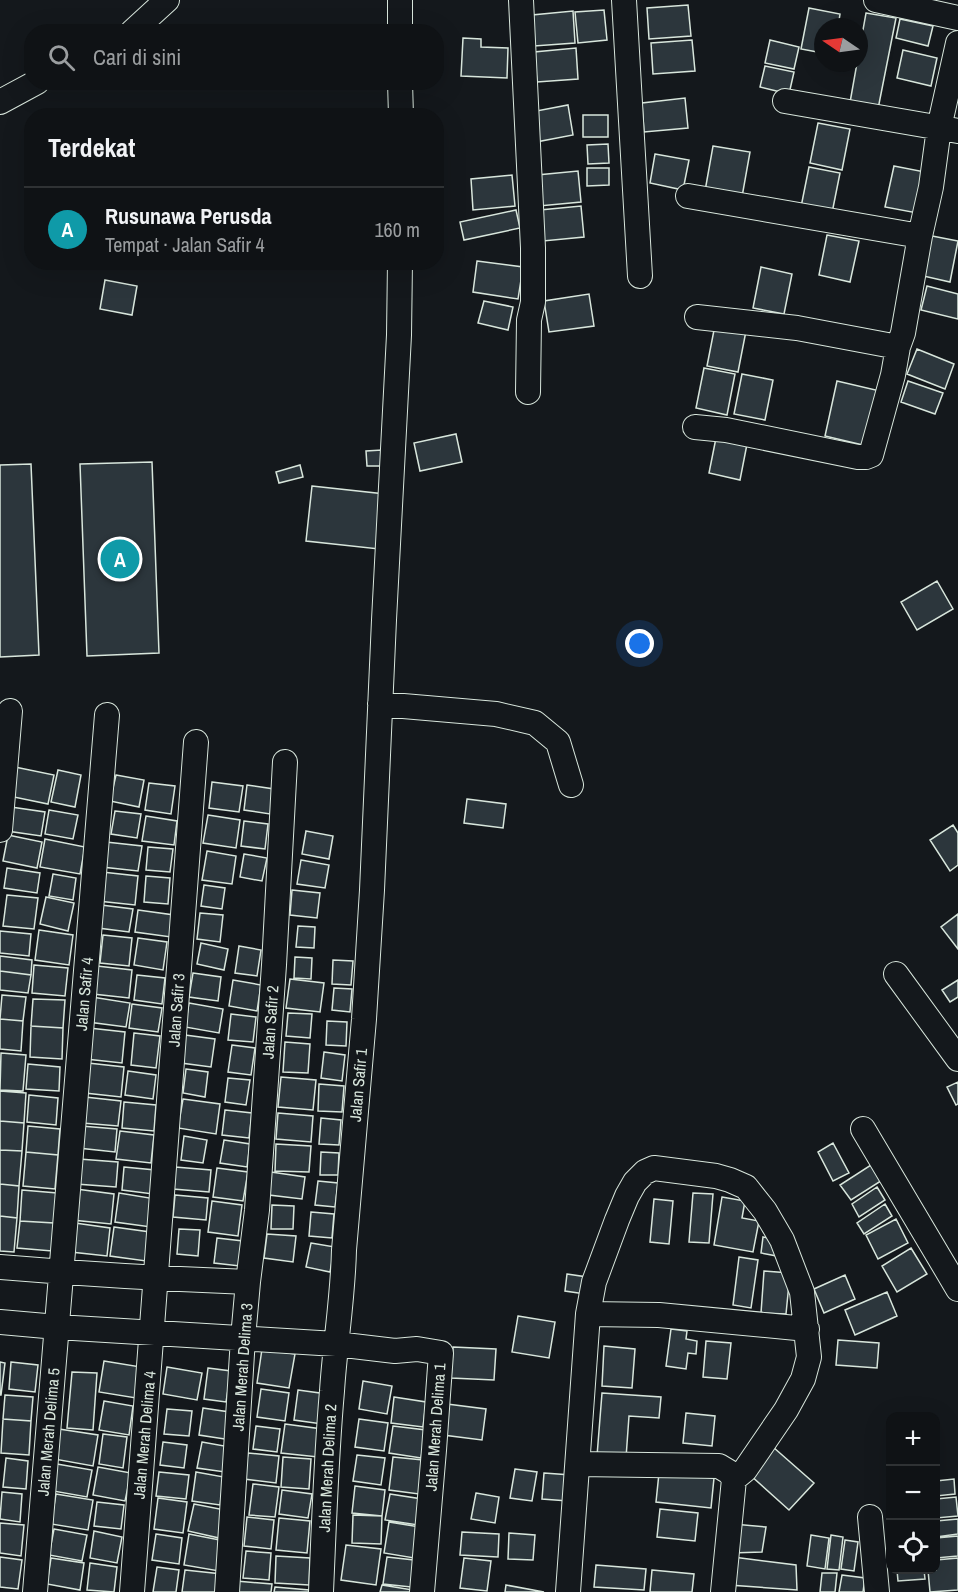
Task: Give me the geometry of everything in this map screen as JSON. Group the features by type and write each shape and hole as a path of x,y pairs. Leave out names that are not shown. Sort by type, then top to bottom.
{"street":[{"path":"140,24 166,0"},
{"path":"400,0 400,24"},
{"path":"521,0 533,248 533,302 529,320 528,392"},
{"path":"624,0 640,276"},
{"path":"876,0 958,18"},
{"path":"696,426 858,457 866,458 871,455 903,333 931,187 949,129 958,43"},
{"path":"0,102 24,89"},
{"path":"400,90 401,108"},
{"path":"785,101 949,129"},
{"path":"688,196 920,236"},
{"name":"Jalan Safir 1","path":"336,1344 364,1019 372,890 399,335 400,270"},
{"path":"696,317 797,328 898,347"},
{"path":"380,704 496,714 535,723 558,742 571,785"},
{"path":"0,830 10,711"},
{"name":"Jalan Safir 4","path":"62,1272 107,716"},
{"name":"Jalan Safir 3","path":"156,1278 196,742"},
{"name":"Jalan Safir 2","path":"248,1282 258,1186 285,762"},
{"path":"896,974 958,1059"},
{"path":"863,1129 958,1288"},
{"path":"568,1592 588,1314 594,1282 627,1196 635,1182 645,1172 654,1168 716,1176 730,1179 746,1187 765,1211 782,1240 802,1292 809,1357 803,1379 786,1410 753,1459 734,1479"},
{"name":"Jalan Merah Delima 3","path":"0,1267 248,1282 227,1592"},
{"name":"Jalan Merah Delima 5","path":"35,1592 62,1272"},
{"name":"Jalan Merah Delima 4","path":"132,1592 156,1278"},
{"path":"588,1314 659,1315 807,1329"},
{"name":"Jalan Merah Delima 1","path":"0,1322 336,1344 395,1351 417,1349 441,1353 422,1592"},
{"name":"Jalan Merah Delima 2","path":"321,1592 328,1439 336,1344"},
{"path":"578,1464 719,1466 729,1472 734,1479 723,1592"},
{"path":"870,1517 878,1592"}],"building":[{"path":"688,5 691,36 649,39 647,8"},
{"path":"809,8 840,14 839,18 814,18 814,51 801,49"},
{"path":"604,10 607,40 578,43 575,12"},
{"path":"573,11 575,43 534,46 532,15"},
{"path":"866,13 896,18 877,114 849,108 855,72 868,72 868,18 865,18"},
{"path":"900,19 933,26 928,46 896,38"},
{"path":"463,38 481,39 481,47 508,48 507,78 461,76"},
{"path":"692,40 695,71 653,74 651,43"},
{"path":"770,40 799,47 794,69 765,63"},
{"path":"576,48 578,79 537,82 534,52"},
{"path":"903,50 937,58 931,86 897,78"},
{"path":"765,66 794,72 789,94 760,87"},
{"path":"685,98 688,128 644,132 642,103"},
{"path":"568,105 573,135 536,142 531,112"},
{"path":"583,115 608,115 608,137 583,137"},
{"path":"818,123 850,129 842,170 810,163"},
{"path":"608,144 609,163 588,164 587,145"},
{"path":"713,146 750,152 742,197 705,191"},
{"path":"655,154 689,160 683,190 650,183"},
{"path":"894,166 925,172 917,213 885,207"},
{"path":"809,167 840,173 832,213 801,207"},
{"path":"587,168 609,168 609,185 587,186"},
{"path":"578,171 581,202 539,206 537,175"},
{"path":"512,175 515,206 473,210 471,179"},
{"path":"581,206 584,237 543,241 540,210"},
{"path":"516,210 520,228 464,240 460,222"},
{"path":"827,235 859,241 850,282 819,275"},
{"path":"927,235 958,241 950,282 919,275"},
{"path":"477,261 523,267 518,299 473,292"},
{"path":"761,267 792,274 784,314 753,308"},
{"path":"105,280 137,286 132,315 100,309"},
{"path":"927,286 958,294 958,319 921,310"},
{"path":"589,294 594,326 549,332 544,301"},
{"path":"484,301 513,307 508,330 478,323"},
{"path":"715,325 746,331 738,372 707,366"},
{"path":"917,349 954,364 945,389 907,374"},
{"path":"704,368 735,374 727,415 696,408"},
{"path":"742,374 773,380 765,420 734,414"},
{"path":"837,381 880,391 867,446 825,436"},
{"path":"908,381 943,393 935,414 901,402"},
{"path":"717,433 748,439 740,480 709,473"},
{"path":"456,434 462,462 420,471 414,443"},
{"path":"382,450 382,466 367,466 366,451"},
{"path":"152,462 159,653 87,656 80,464"},
{"path":"31,464 39,655 0,657 0,465"},
{"path":"300,465 303,477 279,483 276,472"},
{"path":"312,486 385,494 379,549 306,541"},
{"path":"937,581 953,609 917,630 901,602"},
{"path":"15,767 54,775 48,804 9,796"},
{"path":"58,770 81,775 75,807 51,802"},
{"path":"116,775 144,780 139,807 110,801"},
{"path":"212,782 243,786 239,812 209,808"},
{"path":"149,783 175,786 171,814 145,810"},
{"path":"247,785 274,789 270,814 244,810"},
{"path":"467,799 506,804 503,828 464,823"},
{"path":"11,807 45,812 41,836 7,831"},
{"path":"49,810 78,815 73,839 45,834"},
{"path":"115,811 141,814 137,838 111,834"},
{"path":"208,815 240,820 236,848 203,843"},
{"path":"146,816 177,821 174,845 142,841"},
{"path":"244,821 268,824 265,849 241,846"},
{"path":"953,825 958,833 958,865 950,871 930,840"},
{"path":"306,831 333,836 329,859 302,854"},
{"path":"8,835 42,842 37,868 3,861"},
{"path":"45,839 85,847 80,874 40,867"},
{"path":"106,842 142,846 138,871 102,867"},
{"path":"148,847 173,849 170,872 146,870"},
{"path":"207,851 236,856 232,884 202,880"},
{"path":"244,854 267,858 262,881 240,877"},
{"path":"301,860 329,865 325,888 297,884"},
{"path":"7,868 40,873 37,893 4,888"},
{"path":"102,872 138,876 135,905 98,901"},
{"path":"53,874 76,878 73,900 49,896"},
{"path":"146,876 170,878 168,904 144,902"},
{"path":"204,885 225,888 222,909 201,906"},
{"path":"292,890 320,893 317,918 290,915"},
{"path":"7,895 38,898 34,929 3,926"},
{"path":"46,897 74,903 68,931 40,924"},
{"path":"101,905 133,909 129,932 98,928"},
{"path":"138,910 174,915 171,937 135,932"},
{"path":"200,913 223,915 220,942 197,939"},
{"path":"958,914 958,949 941,927"},
{"path":"298,926 315,927 314,948 296,947"},
{"path":"39,930 73,935 69,965 35,960"},
{"path":"0,931 31,934 29,956 0,953"},
{"path":"103,935 132,938 129,966 100,963"},
{"path":"138,938 167,942 163,970 134,965"},
{"path":"201,943 228,949 224,970 197,964"},
{"path":"239,946 261,950 257,976 235,973"},
{"path":"0,956 32,960 31,975 0,971"},
{"path":"295,957 312,958 311,979 294,978"},
{"path":"333,960 353,961 351,985 332,984"},
{"path":"34,965 68,968 65,996 32,993"},
{"path":"97,966 132,970 129,998 93,994"},
{"path":"0,971 31,975 28,993 0,990"},
{"path":"193,973 221,977 218,1001 189,997"},
{"path":"137,975 165,978 162,1004 134,1000"},
{"path":"290,979 324,983 320,1012 286,1008"},
{"path":"233,980 261,985 257,1011 229,1006"},
{"path":"958,980 958,997 950,1002 942,990"},
{"path":"334,988 352,989 350,1012 332,1010"},
{"path":"2,995 26,997 23,1021 0,1019"},
{"path":"92,997 130,1003 126,1027 88,1022"},
{"path":"33,999 65,1000 63,1028 31,1026"},
{"path":"189,1003 223,1009 219,1033 185,1027"},
{"path":"132,1004 162,1008 158,1032 129,1028"},
{"path":"288,1013 312,1014 310,1038 286,1036"},
{"path":"231,1014 256,1017 253,1042 228,1040"},
{"path":"0,1019 23,1021 21,1051 0,1049"},
{"path":"327,1021 347,1022 346,1046 326,1045"},
{"path":"31,1026 63,1028 62,1059 30,1057"},
{"path":"89,1028 125,1032 122,1063 86,1059"},
{"path":"134,1033 160,1036 156,1068 131,1065"},
{"path":"185,1035 215,1039 211,1067 181,1063"},
{"path":"285,1042 310,1044 308,1073 283,1072"},
{"path":"232,1045 255,1048 251,1075 228,1072"},
{"path":"324,1052 345,1055 342,1081 321,1078"},
{"path":"1,1053 26,1055 23,1091 0,1090"},
{"path":"88,1063 124,1067 121,1097 85,1093"},
{"path":"28,1064 60,1067 59,1091 26,1089"},
{"path":"186,1069 208,1072 205,1097 183,1093"},
{"path":"128,1071 156,1075 153,1099 125,1095"},
{"path":"281,1077 316,1080 313,1110 278,1107"},
{"path":"228,1078 250,1080 246,1105 225,1102"},
{"path":"958,1082 958,1104 956,1105 947,1087"},
{"path":"319,1084 344,1086 342,1112 318,1111"},
{"path":"0,1091 26,1093 24,1123 0,1121"},
{"path":"29,1095 58,1098 56,1125 27,1122"},
{"path":"85,1097 121,1101 118,1126 82,1123"},
{"path":"183,1099 220,1104 216,1134 178,1128"},
{"path":"124,1102 156,1105 154,1131 122,1128"},
{"path":"225,1110 252,1113 249,1138 222,1135"},
{"path":"278,1113 313,1116 311,1142 276,1139"},
{"path":"321,1118 341,1120 339,1145 319,1144"},
{"path":"0,1121 24,1123 22,1151 0,1150"},
{"path":"28,1126 60,1129 58,1155 26,1152"},
{"path":"81,1126 117,1129 115,1152 78,1148"},
{"path":"120,1131 154,1135 151,1163 116,1159"},
{"path":"184,1136 207,1140 203,1163 181,1160"},
{"path":"224,1140 250,1144 247,1167 220,1163"},
{"path":"833,1143 849,1173 833,1181 818,1152"},
{"path":"276,1144 311,1146 309,1172 275,1171"},
{"path":"0,1150 22,1151 19,1186 0,1184"},
{"path":"26,1152 58,1155 55,1189 23,1186"},
{"path":"321,1152 339,1153 338,1175 320,1175"},
{"path":"79,1159 118,1162 116,1187 76,1184"},
{"path":"874,1163 884,1179 851,1200 840,1185"},
{"path":"124,1167 155,1170 153,1194 122,1190"},
{"path":"175,1167 211,1170 209,1192 173,1189"},
{"path":"217,1168 248,1172 243,1201 213,1197"},
{"path":"271,1172 305,1177 302,1199 269,1195"},
{"path":"318,1181 338,1183 335,1207 315,1205"},
{"path":"0,1184 19,1186 17,1218 0,1216"},
{"path":"877,1187 885,1200 859,1217 852,1204"},
{"path":"76,1189 114,1194 111,1224 72,1220"},
{"path":"22,1190 57,1193 54,1223 20,1221"},
{"path":"119,1193 156,1199 151,1227 115,1222"},
{"path":"693,1193 713,1194 709,1243 689,1242"},
{"path":"175,1195 208,1198 206,1220 173,1217"},
{"path":"722,1197 745,1201 742,1218 759,1221 753,1252 714,1245"},
{"path":"654,1199 673,1201 669,1244 650,1242"},
{"path":"212,1201 242,1205 238,1236 208,1232"},
{"path":"885,1204 892,1216 864,1234 857,1223"},
{"path":"272,1205 294,1206 293,1229 271,1229"},
{"path":"311,1212 334,1214 332,1238 309,1236"},
{"path":"0,1216 17,1218 14,1252 0,1251"},
{"path":"896,1219 908,1243 878,1259 866,1235"},
{"path":"20,1221 54,1223 52,1251 17,1248"},
{"path":"75,1223 110,1228 107,1256 71,1252"},
{"path":"114,1227 150,1232 146,1261 110,1256"},
{"path":"179,1229 200,1230 198,1256 177,1254"},
{"path":"267,1234 296,1236 293,1262 264,1258"},
{"path":"763,1237 780,1240 777,1256 761,1253"},
{"path":"217,1238 243,1241 240,1266 214,1263"},
{"path":"311,1243 335,1247 330,1272 306,1267"},
{"path":"911,1248 927,1274 897,1292 882,1266"},
{"path":"739,1257 758,1260 751,1308 733,1305"},
{"path":"764,1271 790,1273 786,1314 761,1313"},
{"path":"567,1274 587,1277 585,1294 565,1291"},
{"path":"845,1275 855,1299 824,1313 814,1289"},
{"path":"887,1292 897,1316 855,1335 845,1310"},
{"path":"518,1316 555,1322 549,1358 512,1352"},
{"path":"671,1329 687,1331 686,1339 697,1341 696,1354 688,1353 686,1369 666,1366"},
{"path":"838,1340 879,1343 877,1368 836,1365"},
{"path":"706,1341 731,1343 727,1379 703,1377"},
{"path":"604,1346 635,1349 632,1388 602,1386"},
{"path":"453,1347 496,1349 494,1380 451,1378"},
{"path":"262,1349 295,1354 289,1388 257,1383"},
{"path":"104,1361 141,1367 136,1398 99,1392"},
{"path":"0,1362 5,1363 1,1395 0,1395"},
{"path":"11,1362 38,1365 35,1392 9,1389"},
{"path":"167,1367 202,1373 197,1400 163,1394"},
{"path":"208,1368 231,1371 226,1402 204,1399"},
{"path":"72,1372 97,1373 93,1430 67,1428"},
{"path":"363,1381 392,1386 387,1414 359,1409"},
{"path":"261,1389 289,1393 285,1421 257,1417"},
{"path":"298,1390 327,1394 322,1424 294,1420"},
{"path":"602,1393 661,1397 659,1418 629,1416 626,1458 597,1456"},
{"path":"5,1395 33,1397 31,1421 3,1419"},
{"path":"394,1397 426,1402 423,1427 391,1423"},
{"path":"104,1401 133,1406 129,1435 99,1430"},
{"path":"447,1404 486,1409 482,1440 443,1435"},
{"path":"203,1408 236,1413 231,1440 199,1435"},
{"path":"167,1409 192,1411 189,1436 164,1434"},
{"path":"686,1413 715,1416 712,1446 683,1443"},
{"path":"3,1419 31,1421 29,1455 1,1453"},
{"path":"359,1419 388,1423 384,1451 355,1447"},
{"path":"285,1424 322,1429 318,1457 281,1453"},
{"path":"256,1426 280,1429 277,1452 253,1449"},
{"path":"393,1426 426,1430 421,1458 389,1453"},
{"path":"59,1429 98,1435 93,1466 54,1459"},
{"path":"103,1434 127,1437 123,1468 99,1464"},
{"path":"163,1442 187,1445 184,1468 160,1465"},
{"path":"202,1442 230,1447 225,1472 197,1468"},
{"path":"773,1447 814,1483 789,1510 749,1474"},
{"path":"248,1453 279,1456 276,1483 244,1479"},
{"path":"357,1455 385,1458 381,1485 353,1481"},
{"path":"283,1457 311,1459 309,1489 281,1487"},
{"path":"393,1457 423,1460 419,1494 389,1490"},
{"path":"6,1458 28,1461 26,1489 3,1487"},
{"path":"57,1464 92,1470 87,1497 53,1491"},
{"path":"98,1467 131,1473 125,1501 93,1495"},
{"path":"515,1469 537,1472 532,1501 510,1498"},
{"path":"159,1472 189,1475 186,1499 156,1496"},
{"path":"196,1472 224,1477 220,1505 192,1501"},
{"path":"544,1473 571,1475 568,1501 542,1499"},
{"path":"659,1473 714,1478 711,1508 656,1502"},
{"path":"954,1479 955,1494 940,1496 940,1481"},
{"path":"253,1484 279,1487 275,1517 249,1515"},
{"path":"355,1486 385,1490 382,1516 352,1513"},
{"path":"282,1490 312,1494 308,1518 279,1514"},
{"path":"2,1492 22,1494 20,1522 0,1519"},
{"path":"476,1493 499,1497 495,1523 471,1519"},
{"path":"56,1494 93,1500 88,1530 51,1524"},
{"path":"390,1494 422,1499 418,1525 385,1520"},
{"path":"956,1497 958,1516 940,1518 940,1499"},
{"path":"158,1498 187,1502 183,1533 154,1529"},
{"path":"97,1502 124,1505 121,1529 94,1526"},
{"path":"194,1504 225,1510 219,1538 188,1531"},
{"path":"660,1509 698,1513 695,1541 657,1537"},
{"path":"353,1515 382,1516 381,1544 352,1543"},
{"path":"247,1517 274,1520 271,1549 244,1546"},
{"path":"279,1518 310,1521 307,1553 276,1550"},
{"path":"958,1519 958,1534 940,1536 940,1521"},
{"path":"389,1522 420,1527 414,1558 384,1553"},
{"path":"0,1523 24,1525 21,1556 0,1553"},
{"path":"733,1524 766,1527 762,1552 731,1553"},
{"path":"54,1529 87,1535 82,1561 49,1555"},
{"path":"94,1531 122,1537 117,1563 90,1558"},
{"path":"462,1532 499,1534 498,1557 460,1555"},
{"path":"509,1533 535,1535 533,1560 508,1559"},
{"path":"156,1534 182,1538 179,1564 152,1560"},
{"path":"189,1534 225,1541 219,1571 184,1565"},
{"path":"811,1535 829,1538 825,1569 807,1566"},
{"path":"831,1535 843,1537 839,1570 827,1569"},
{"path":"958,1536 958,1556 940,1558 940,1538"},
{"path":"845,1540 858,1542 854,1571 841,1569"},
{"path":"346,1545 381,1549 376,1585 341,1580"},
{"path":"246,1551 271,1553 269,1580 243,1578"},
{"path":"276,1556 310,1558 309,1585 275,1583"},
{"path":"0,1557 22,1560 18,1589 0,1587"},
{"path":"387,1557 414,1560 411,1587 383,1584"},
{"path":"733,1557 796,1565 797,1590 729,1585"},
{"path":"51,1558 84,1563 80,1590 47,1584"},
{"path":"464,1558 491,1561 487,1591 460,1588"},
{"path":"958,1558 958,1590 930,1592 928,1574 940,1574 940,1560"},
{"path":"90,1563 117,1567 114,1592 87,1590"},
{"path":"596,1565 646,1569 644,1590 594,1587"},
{"path":"157,1567 179,1570 176,1592 153,1592"},
{"path":"185,1570 222,1574 220,1592 182,1592"},
{"path":"652,1570 694,1574 692,1592 650,1592"},
{"path":"822,1573 837,1573 835,1592 820,1592"},
{"path":"897,1574 924,1574 925,1579 898,1581"},
{"path":"842,1575 865,1578 863,1592 839,1592"},
{"path":"236,1581 272,1584 271,1592 235,1592"},
{"path":"382,1585 413,1590 412,1592 380,1592"},
{"path":"506,1585 544,1592 505,1592"},
{"path":"275,1587 309,1590 309,1592 274,1592"}],"place":[{"name":"Rusunawa Perusda","path":"120,559"}]}
